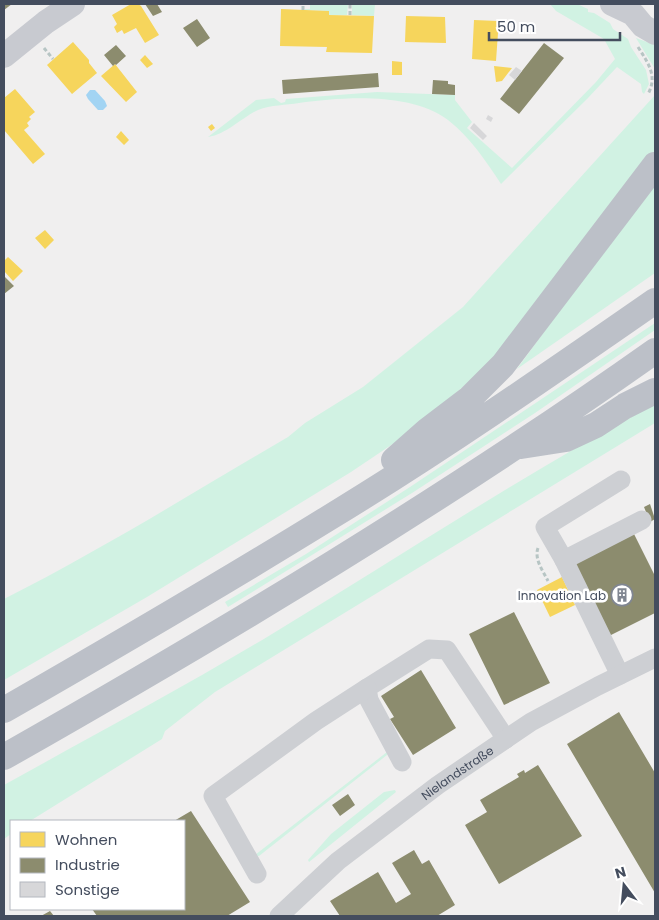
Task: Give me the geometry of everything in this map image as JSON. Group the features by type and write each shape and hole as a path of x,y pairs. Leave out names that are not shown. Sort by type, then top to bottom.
{"highway":[{"path":"328,519 428,430 470,398 503,365 655,165"},
{"path":"4,710 328,519 535,385 655,301"},
{"path":"4,757 231,625 411,515 655,351"},
{"path":"514,447 566,439 596,425 625,406 655,391"}],"main road":[{"path":"4,56 46,22 73,4"},
{"path":"634,11 643,26 655,33"}],"street":[{"path":"620,675 564,560 545,528 621,480"},
{"path":"564,560 642,520"},
{"path":"257,874 213,796 316,721 429,649 446,650 506,739"},
{"name":"Nielandstraße","path":"279,916 338,861 423,796 506,739 531,722 655,658"},
{"path":"367,688 369,700 402,762"}],"path":[{"path":"303,4 303,10"},
{"path":"350,4 350,15"},
{"path":"634,11 630,35 648,62 653,76 652,87 648,94"}],"green space":[{"path":"310,4 348,4 347,15 329,15 329,11 305,10 310,9"},
{"path":"352,4 375,4 374,16 352,15"},
{"path":"550,4 577,4 610,23 613,29 628,39 646,70 649,84 644,94 641,84 617,67 501,184 470,142 448,120 433,111 396,101 356,98 268,107 252,113 221,133 208,137 256,100 274,98 281,103 285,102 286,99 377,92 455,95 455,100 472,122 467,128 512,168 596,82 615,59 604,39 556,11"},
{"path":"636,38 655,45 655,69"},
{"path":"655,95 655,151 561,280 506,349 415,429 351,472 147,597 4,680 4,599 112,541 182,500 288,437 305,423 363,387 463,307"},
{"path":"655,179 655,273 517,369"},
{"path":"655,323 655,330 535,413 412,493 228,607 225,602 306,554 410,487"},
{"path":"655,404 655,423 215,692 165,731 162,739 32,820 10,820 10,835 4,839 4,785 239,654 510,487"},
{"path":"387,752 387,755 259,856 255,855"},
{"path":"395,790 396,792 309,862 308,860 331,834 384,792"}],"water":[{"path":"90,90 95,90 105,101 107,106 103,110 98,110 88,99 86,95"}],"building: Wohnen":[{"path":"131,4 141,6 159,35 145,43 136,28 124,34 122,30 117,33 114,27 117,24 112,15"},
{"path":"281,9 329,11 329,15 374,16 372,53 326,52 327,47 280,46"},
{"path":"406,16 445,17 446,43 405,42"},
{"path":"474,20 498,21 498,26 501,25 501,33 498,33 496,61 472,59"},
{"path":"73,42 89,60 89,63 97,73 72,94 47,65"},
{"path":"145,55 153,64 147,68 140,60"},
{"path":"392,61 402,62 402,75 392,75"},
{"path":"115,64 137,92 126,102 101,76"},
{"path":"494,66 512,68 502,81 496,82"},
{"path":"15,89 35,112 29,117 31,119 27,123 29,126 24,130 45,154 33,164 4,130 4,98"},
{"path":"212,124 215,128 211,131 208,127"},
{"path":"121,131 129,140 124,145 116,137"},
{"path":"45,230 54,240 45,249 35,238"},
{"path":"8,257 23,271 13,281 4,271 4,261"},
{"path":"562,577 575,605 550,617 537,590"}],"building: Industrie":[{"path":"4,4 12,4 4,10"},
{"path":"145,4 157,4 162,12 153,16"},
{"path":"197,19 210,38 197,47 183,28"},
{"path":"544,43 564,58 519,114 500,99"},
{"path":"116,45 126,56 113,66 104,55"},
{"path":"378,73 379,87 283,94 282,80"},
{"path":"433,80 448,81 448,84 455,85 455,95 432,94"},
{"path":"4,276 14,286 4,294"},
{"path":"650,504 655,519 650,522 644,507"},
{"name":"Innovation Lab","path":"634,534 655,576 655,613 609,636 573,565"},
{"path":"514,612 550,683 504,705 469,634"},
{"path":"421,670 456,728 413,755 390,719 394,717 381,696"},
{"path":"619,712 655,773 655,893 567,744"},
{"path":"538,765 582,836 499,884 465,825 487,812 480,800 519,777 517,774 524,770 525,773"},
{"path":"348,794 355,805 340,816 332,805"},
{"path":"191,811 250,902 227,916 97,916 93,910 185,910 185,820 176,820"},
{"path":"414,850 422,864 429,860 455,905 437,916 340,916 330,901 378,872 396,903 411,894 392,863"},
{"path":"50,911 54,916 41,916"}],"building: Sonstige":[{"path":"516,67 522,71 515,80 509,75"},
{"path":"488,115 493,118 491,122 486,119"},
{"path":"474,123 487,136 483,140 470,128"}],"place":[{"name":"Innovation Lab","path":"622,595"}]}
